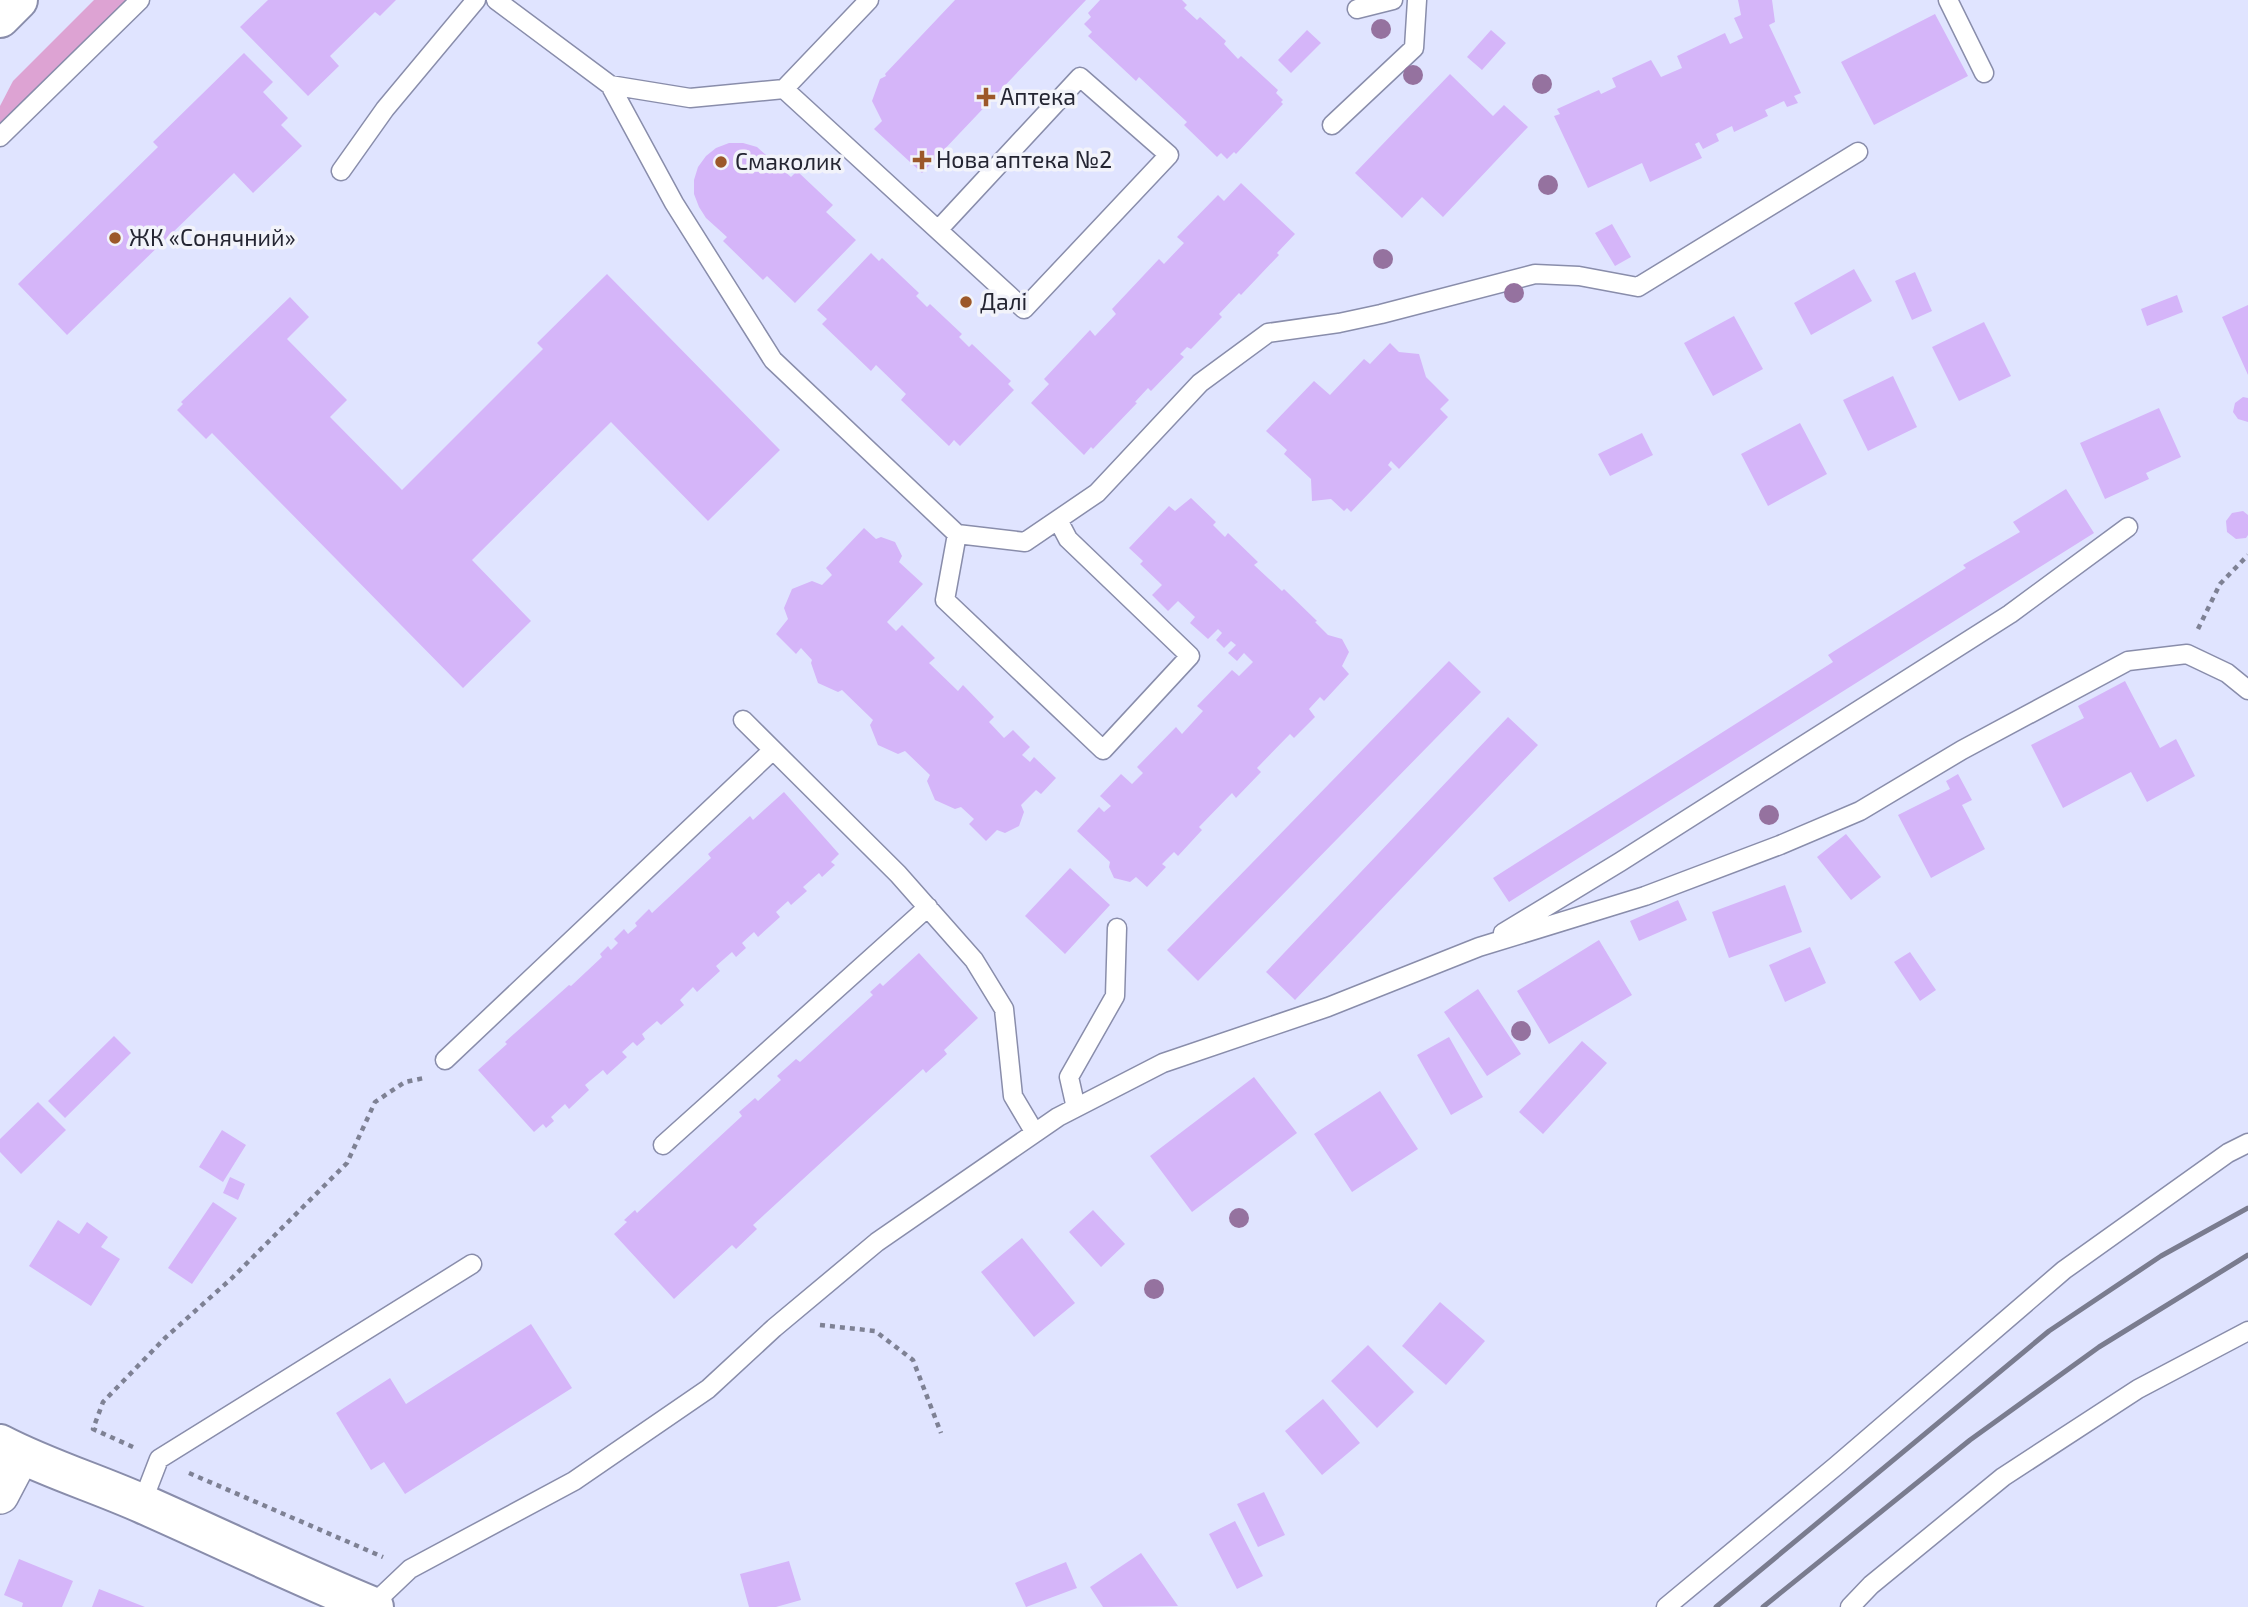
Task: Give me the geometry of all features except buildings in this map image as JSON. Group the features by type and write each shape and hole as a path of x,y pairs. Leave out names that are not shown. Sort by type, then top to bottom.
{"main road":[{"path":"0,18 18,0"},
{"path":"11,1449 142,1503 298,1576 372,1606"}],"street":[{"path":"0,1494 11,1449"}],"lane":[{"path":"0,137 140,0"},
{"path":"341,171 385,110 476,0"},
{"path":"496,0 610,85 674,203 773,360 957,534 1025,542 1097,493 1200,383 1268,333 1370,316 1535,274 1579,276 1638,287 1858,152"},
{"path":"610,85 690,98 784,89 869,0"},
{"path":"1357,9 1393,0"},
{"path":"1332,125 1414,48 1417,0"},
{"path":"1948,0 1984,73"},
{"path":"784,89 1024,309 1169,155 1080,77 938,230"},
{"path":"957,534 945,600 1103,750 1191,656 1068,539 1058,520"},
{"path":"1479,947 1619,862 2010,614 2128,527"},
{"path":"372,1606 410,1569 574,1481 708,1389 877,1242 1058,1117 1163,1063 1328,1007 1479,947 1645,896 1815,831 1860,811 1962,750 2128,662 2187,654 2227,673 2248,690"},
{"path":"743,720 898,874 974,960 1004,1009 1013,1096 1035,1133"},
{"path":"445,1060 773,750"},
{"path":"663,1145 928,907"},
{"path":"1076,1108 1069,1077 1115,996 1117,928"},
{"path":"1666,1607 1836,1466 2064,1270 2228,1153 2248,1143"},
{"path":"142,1503 159,1459 472,1264"},
{"path":"1850,1607 1871,1585 2003,1476 2138,1389 2248,1331"}],"path":[{"path":"2187,654 2220,584 2248,555"},
{"path":"410,1569 93,1429 103,1402 165,1338 232,1278 347,1163 375,1102 405,1082 424,1079 445,1060"},
{"path":"787,1318 830,1328 875,1331 913,1360 941,1433"}],"shaded area":[{"path":"94,0 126,0 0,123 0,106 13,81"}],"railway":[{"path":"1716,1607 2049,1331 2161,1256 2248,1208"},
{"path":"1763,1607 1970,1440 2099,1347 2248,1255"}],"place":[{"name":"Аптека","path":"986,97"},
{"name":"Нова аптека №2","path":"922,160"},
{"name":"Смаколик","path":"721,162"},
{"name":"ЖК «Сонячний»","path":"115,238"},
{"name":"Далі","path":"966,302"}]}
